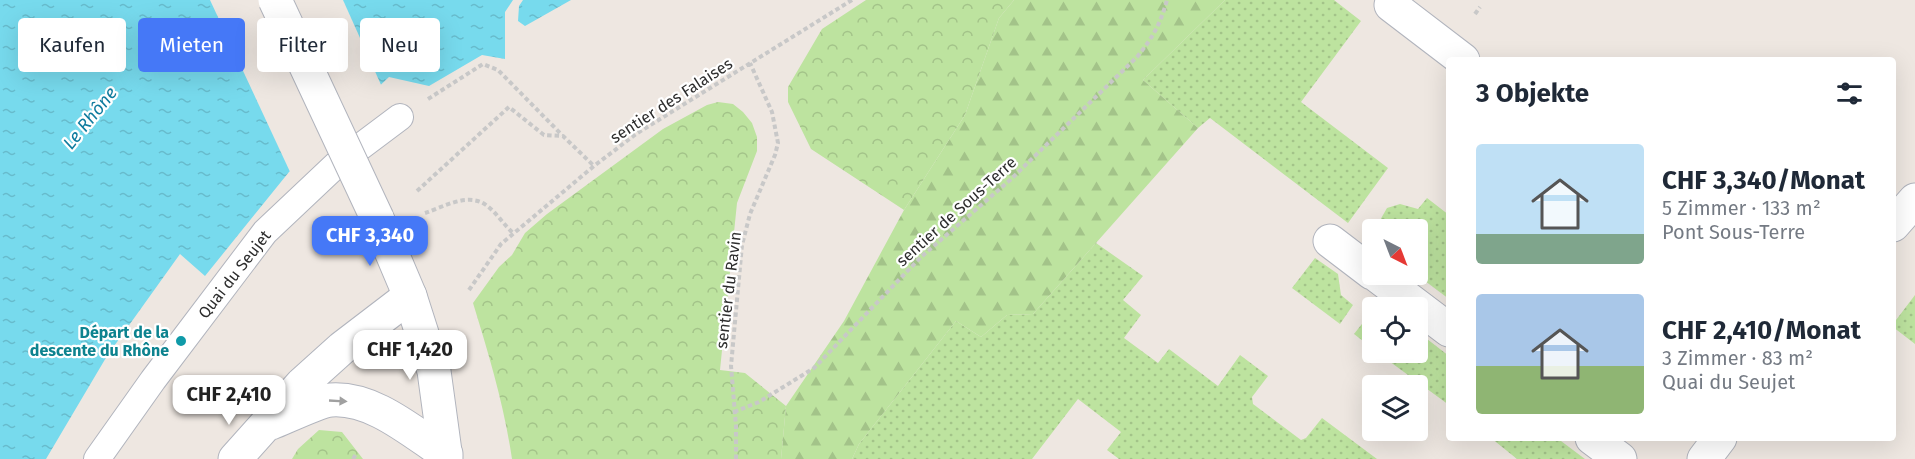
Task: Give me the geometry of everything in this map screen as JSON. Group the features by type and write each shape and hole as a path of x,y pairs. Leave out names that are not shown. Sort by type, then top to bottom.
{"street":[{"path":"275,0 410,296 434,371 446,456"},
{"path":"1391,5 1459,57"},
{"name":"Quai du Seujet","path":"97,459 153,380 265,232 336,165 400,117"},
{"path":"1896,222 1915,200"},
{"path":"1330,241 1362,265"},
{"path":"1389,285 1446,328"},
{"path":"235,459 302,384 342,348 410,296"},
{"path":"263,426 330,400 363,403 394,420 446,456"},
{"path":"1597,441 1620,459"},
{"path":"1704,459 1718,441"}],"path":[{"name":"sentier des Falaises","path":"469,290 501,244 594,166 654,122 852,0"},
{"name":"sentier de Sous-Terre","path":"734,412 759,402 814,369 921,257 1009,181 1137,57 1153,38 1161,22 1167,0"},
{"path":"1475,14 1480,7"},
{"name":"sentier du Ravin","path":"736,459 731,366 742,245 750,214 778,143 772,112 750,63"},
{"path":"400,117 483,64 498,70 594,166"},
{"path":"417,191 509,107 544,135 563,136"},
{"path":"425,213 461,200 475,201 486,205 513,233"}],"green space":[{"path":"866,0 1014,0 999,18 965,115 904,210 811,149 788,102 788,87 822,29"},
{"path":"1014,0 1225,0 1143,80 1198,128 1033,314 1007,315 981,337 956,321 859,444 852,459 781,459 786,406 844,321 904,210 965,115 999,18"},
{"path":"1225,0 1334,0 1361,21 1301,102 1388,168 1348,223 1210,118 1198,128 1143,80"},
{"path":"718,102 733,104 743,112 752,123 757,137 757,151 737,203 720,370 745,373 786,406 781,459 512,459 500,400 473,303 499,267 512,255 525,233 547,214 663,129 707,105"},
{"path":"1427,198 1446,213 1446,297 1428,283 1428,219 1381,219 1387,208 1400,204 1418,209"},
{"path":"1096,243 1143,276 1123,300 1141,315 1124,338 1158,363 1169,349 1218,386 1240,355 1268,376 1252,397 1253,404 1301,440 1306,438 1322,418 1377,459 1119,459 1107,450 1121,432 1078,399 1032,459 852,459 859,444 956,321 981,337 1007,315 1033,314"},
{"path":"1315,258 1338,274 1341,295 1353,305 1340,324 1292,288"},
{"path":"1915,295 1915,344 1896,329 1896,320"},
{"path":"1362,324 1362,340 1354,334"},
{"path":"1428,340 1446,354 1446,403 1428,390 1428,375 1408,375 1392,363 1428,363"},
{"path":"319,430 342,432 363,459 292,459 298,449"},
{"path":"1495,441 1561,441 1585,459 1517,459"}],"water":[{"name":"Le Rhône","path":"0,0 513,0 505,12 505,59 482,55 429,86 389,77 289,172 205,276 180,254 107,356 46,459 0,459"},
{"path":"523,0 571,0 525,26 518,21 519,6"}],"pier":[{"path":"210,0 343,0 360,38 360,72 375,72 382,87 291,174 244,72 245,18 218,18"}],"place":[{"name":"Départ de la descente du Rhône","path":"181,341"}]}
